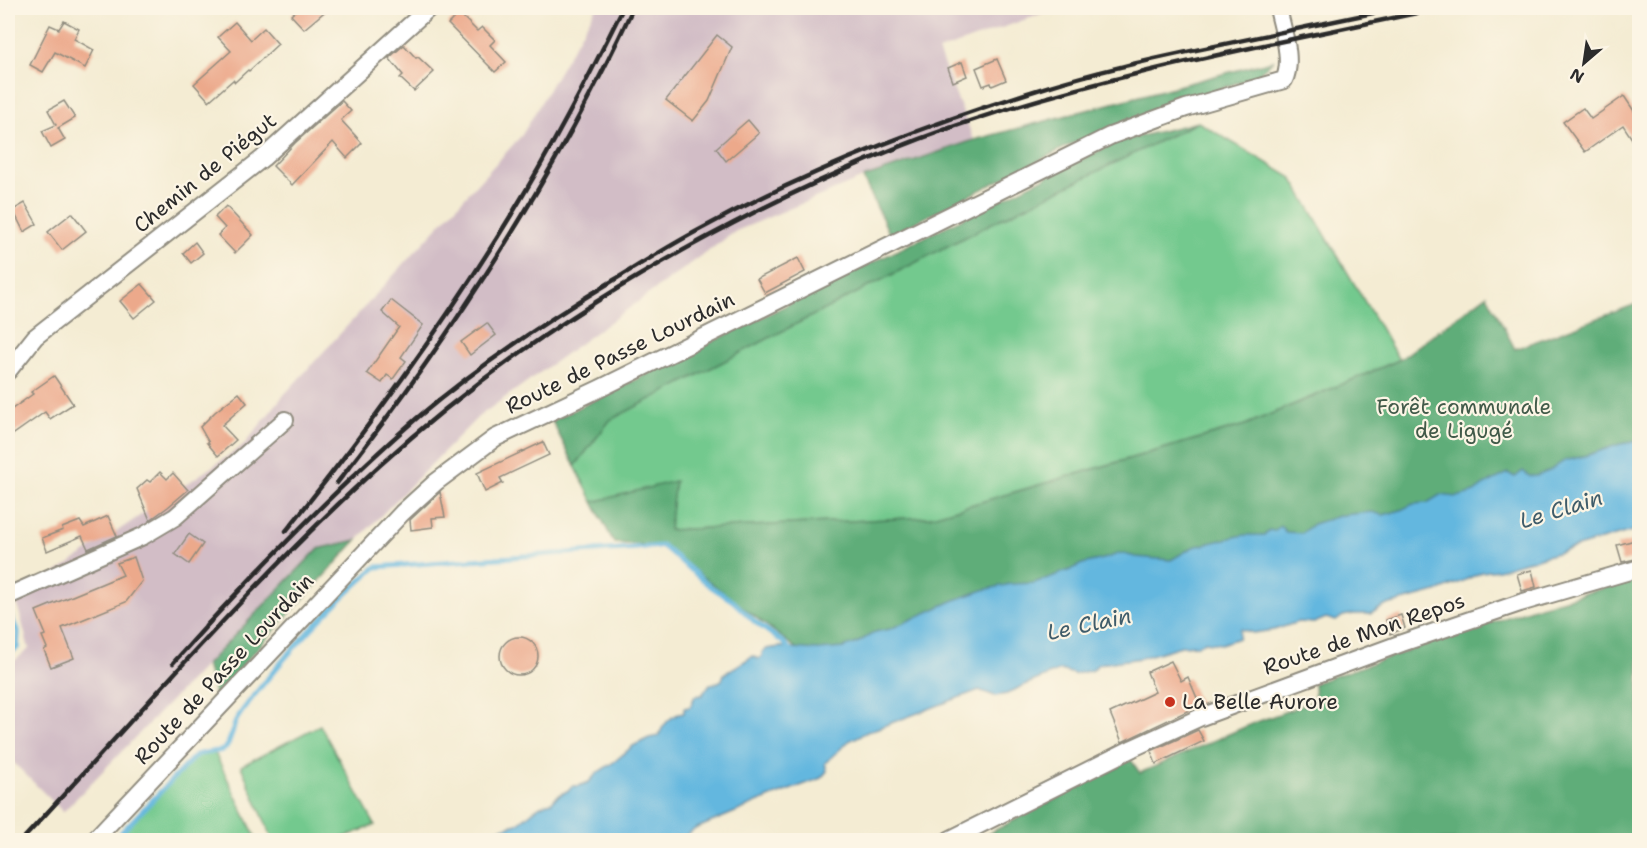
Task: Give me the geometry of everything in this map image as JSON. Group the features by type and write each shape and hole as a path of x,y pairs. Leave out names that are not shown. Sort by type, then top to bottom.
{"street":[{"name":"Chemin de Piégut","path":"8,371 35,337 263,158 429,8"},
{"name":"Route de Passe Lourdain","path":"94,840 402,513 436,482 495,438 1110,136 1186,108 1284,80 1288,73 1287,48 1278,8"},
{"path":"8,596 143,536 175,517 285,420"},
{"name":"Route de Mon Repos","path":"949,840 1133,748 1201,717 1402,643 1520,603 1640,568"}],"shaded area":[{"path":"596,8 1057,8 938,51 974,140 863,178 736,231 478,417 357,540 318,549 63,812 8,757 8,666 29,649 16,600 244,445 283,396 522,135"}],"green space":[{"path":"1272,61 1258,75 1074,143 890,235 863,178 974,140"},
{"path":"1198,122 1292,178 1399,360 1245,425 929,517 669,530 674,482 593,502 575,466 610,420 998,220"},
{"path":"1198,122 998,220 610,420 575,466 552,421 1117,142"},
{"name":"Forêt communale de Ligugé","path":"1487,295 1515,349 1639,303 1639,463 836,683 797,649 663,546 614,543 593,502 675,481 669,530 929,517 1245,425 1399,360"},
{"path":"357,540 215,695 206,665 318,549"},
{"path":"1639,578 1639,840 976,840 1131,760 1140,773 1254,723 1315,701 1314,683 1540,606"},
{"path":"320,725 375,825 337,840 273,840 241,766"},
{"path":"214,751 257,840 116,840 196,755"}],"water":[{"name":"Le Clain","path":"1639,441 1639,529 1498,570 1482,572 1436,592 1387,605 1370,614 1343,616 1336,621 1326,618 1314,623 1298,622 1274,630 1253,633 1240,629 1239,638 1221,644 1205,642 1198,645 1181,646 1141,658 1098,664 1093,670 1074,674 1060,670 1007,694 995,696 979,690 867,732 849,741 825,763 827,771 821,778 695,829 686,836 671,840 473,840 487,833 491,837 494,835 494,830 518,823 573,786 589,782 597,773 633,746 659,736 668,721 675,715 684,713 684,708 690,707 695,696 702,695 710,684 722,680 724,674 753,656 758,659 766,649 780,647 818,650 843,648 875,632 890,629 952,601 983,590 1010,584 1034,583 1082,564 1120,553 1171,560 1193,547 1243,535 1264,535 1269,530 1274,531 1280,526 1286,532 1302,533 1313,524 1342,515 1372,512 1383,515 1413,504 1427,503 1440,495 1457,497 1474,492 1508,473 1515,477 1523,471 1529,476 1536,476 1564,461 1620,444"}],"building":[{"path":"299,8 329,8 304,29 291,15"},
{"path":"459,13 477,31 482,27 495,40 490,45 506,62 495,72 448,24"},
{"path":"64,21 79,29 74,39 94,50 85,68 55,52 43,72 30,65 50,25 59,29"},
{"path":"235,22 251,40 264,28 278,44 249,71 235,82 233,80 209,101 194,84 231,51 218,37"},
{"path":"717,35 732,47 709,101 693,121 666,100"},
{"path":"404,45 434,72 414,91 400,78 403,75 389,58"},
{"path":"997,59 1006,80 992,86 991,83 983,86 976,68"},
{"path":"962,62 967,76 953,82 948,68"},
{"path":"1624,96 1640,120 1640,151 1623,125 1585,152 1563,122 1583,108 1591,119"},
{"path":"64,101 75,118 58,128 65,140 51,148 42,131 56,125 48,110"},
{"path":"342,101 351,111 341,120 362,143 347,158 333,142 292,185 273,166"},
{"path":"748,120 759,133 726,161 716,148"},
{"path":"25,203 37,224 24,232 13,210"},
{"path":"226,206 253,235 235,253 218,235 225,228 215,217"},
{"path":"72,213 86,231 62,250 48,232"},
{"path":"195,242 203,253 191,263 183,253"},
{"path":"798,258 805,272 765,293 757,279"},
{"path":"142,284 156,300 134,318 120,301"},
{"path":"391,300 423,325 401,357 406,361 393,379 387,375 382,383 367,373 399,327 382,312"},
{"path":"487,323 496,335 470,355 461,342"},
{"path":"54,376 73,404 50,419 45,412 8,438 8,412"},
{"path":"239,393 247,403 222,425 236,440 218,456 207,443 209,443 200,427"},
{"path":"543,442 549,455 500,478 503,483 485,492 477,473"},
{"path":"160,472 167,479 173,473 188,490 150,520 137,489 147,480 150,482"},
{"path":"440,492 445,517 432,518 433,527 411,530 410,520"},
{"path":"108,516 117,536 88,549 82,536 47,551 42,538 80,521 84,527"},
{"path":"189,534 203,544 189,564 175,554"},
{"path":"1635,540 1640,558 1622,562 1617,545"},
{"path":"134,557 142,581 126,602 62,628 74,658 51,667 44,650 47,648 42,636 46,635 36,611 123,575 117,563"},
{"path":"1532,570 1536,587 1522,591 1517,574"},
{"path":"1401,615 1405,628 1390,634 1386,620"},
{"path":"519,637 532,643 538,656 532,669 519,675 506,669 500,656 506,643"},
{"name":"La Belle Aurore","path":"1171,661 1181,681 1188,677 1200,705 1122,742 1110,713 1155,692 1147,672"},
{"path":"1198,730 1204,741 1156,764 1151,751"}],"waterway":[{"path":"114,840 196,755 223,750 226,747 238,718 266,680 326,613 376,567 663,546 710,586 733,601 792,652"},
{"path":"8,654 17,648 18,632 10,615"}],"railway":[{"path":"286,531 405,375 487,254 556,137 623,8"},
{"path":"337,483 421,371 499,254 570,133 633,8"},
{"path":"206,626 335,493 440,399 488,362 563,312 666,249 739,209 869,150 1002,101 1047,87 1143,62 1397,8"},
{"path":"22,840 241,602 379,466 422,428 513,357 658,264 811,185 890,151 970,121 1145,72 1440,8"},
{"path":"173,663 211,621"}],"place":[{"name":"La Belle Aurore","path":"1170,702"}]}
